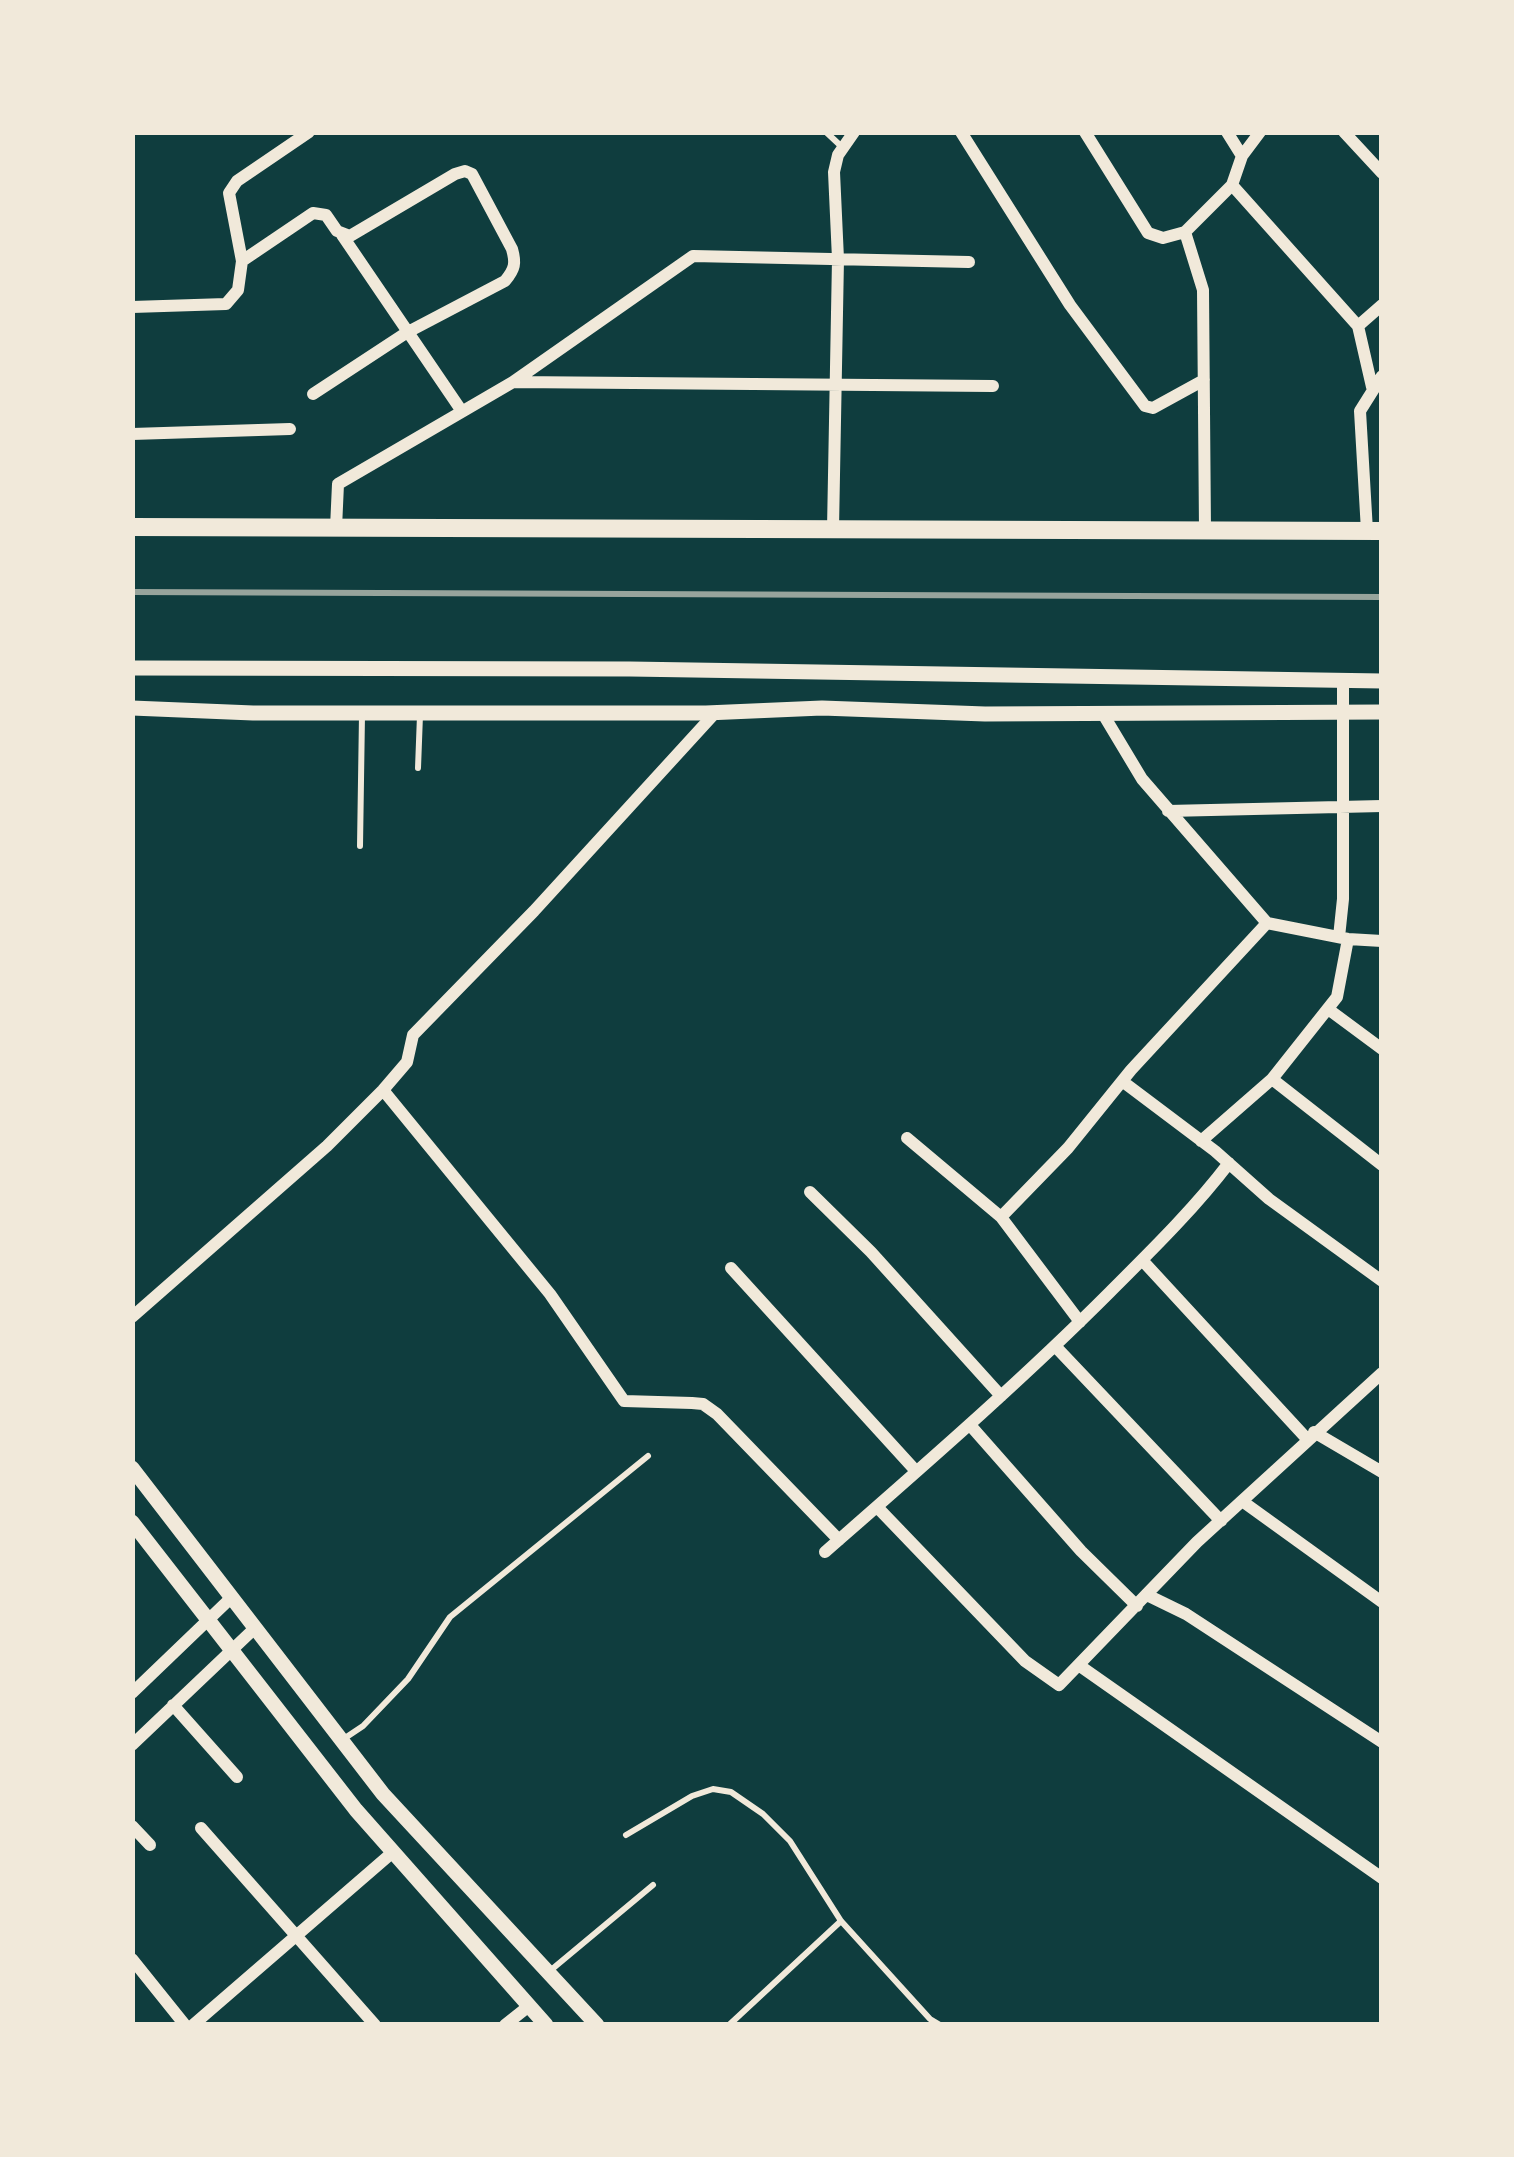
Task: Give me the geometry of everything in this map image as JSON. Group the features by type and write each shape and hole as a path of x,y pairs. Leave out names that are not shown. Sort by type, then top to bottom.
{"main road":[{"path":"132,527 1375,530"}],"street":[{"path":"132,307 226,304 238,290 242,261 229,194 237,182 309,132"},
{"path":"833,529 838,260 834,172 842,147 854,132"},
{"path":"961,132 1070,305 1145,406 1153,408 1204,380"},
{"path":"1085,132 1148,233 1163,238 1185,232 1232,185 1242,156 1260,132"},
{"path":"1227,132 1242,156"},
{"path":"1344,132 1382,173"},
{"path":"313,394 406,333 506,281 516,261 472,175 465,171 357,233 343,235"},
{"path":"1232,185 1358,326 1377,382 1360,411 1375,530"},
{"path":"242,261 313,213 326,215 461,410"},
{"path":"1185,232 1203,290 1205,530"},
{"path":"336,528 338,484 513,382 693,256 969,262"},
{"path":"1358,326 1382,305"},
{"path":"513,382 993,386"},
{"path":"132,434 290,429"},
{"path":"132,668 630,669 1382,681"},
{"path":"1201,1141 1272,1079 1337,997 1344,938 1342,680"},
{"path":"132,708 1382,712"},
{"path":"132,1317 327,1146 383,1090 406,1062 412,1034 481,967 715,713"},
{"path":"1103,714 1142,779 1267,923 1382,941"},
{"path":"1168,811 1382,806"},
{"path":"1001,1217 1267,923"},
{"path":"1328,1009 1382,1049"},
{"path":"1272,1079 1382,1165"},
{"path":"1122,1081 1269,1199 1382,1281"},
{"path":"383,1090 550,1294 624,1401 703,1404 839,1540"},
{"path":"907,1138 1001,1217 1080,1322"},
{"path":"825,1552 879,1509 915,1470 1080,1322 1229,1163"},
{"path":"810,1192 1001,1396"},
{"path":"1142,1260 1311,1436 1382,1472"},
{"path":"731,1268 915,1470"},
{"path":"1055,1346 1221,1521"},
{"path":"879,1509 1034,1669 1059,1685 1221,1521 1382,1372"},
{"path":"970,1425 1081,1551 1137,1606"},
{"path":"132,1468 398,1810 597,2025"},
{"path":"1242,1502 1382,1602"},
{"path":"133,1525 373,1829 546,2025"},
{"path":"1147,1595 1186,1614 1382,1742"},
{"path":"132,1693 232,1597"},
{"path":"132,1745 255,1628"},
{"path":"1080,1666 1382,1878"},
{"path":"173,1705 237,1778"},
{"path":"373,1829 398,1810"},
{"path":"132,1826 150,1845"},
{"path":"201,1828 375,2025"},
{"path":"132,1959 189,2025 393,1852"},
{"path":"505,2025 529,2006"}],"lane":[{"path":"826,132 842,147"},
{"path":"360,846 362,711"},
{"path":"418,768 420,711"},
{"path":"342,1740 363,1726 408,1679 450,1617 647,1456"},
{"path":"626,1835 692,1796 713,1789 731,1792 790,1841 841,1921 940,2025"},
{"path":"548,1972 653,1886"},
{"path":"729,2025 841,1921"}],"railway":[{"path":"132,592 1382,597"}]}
